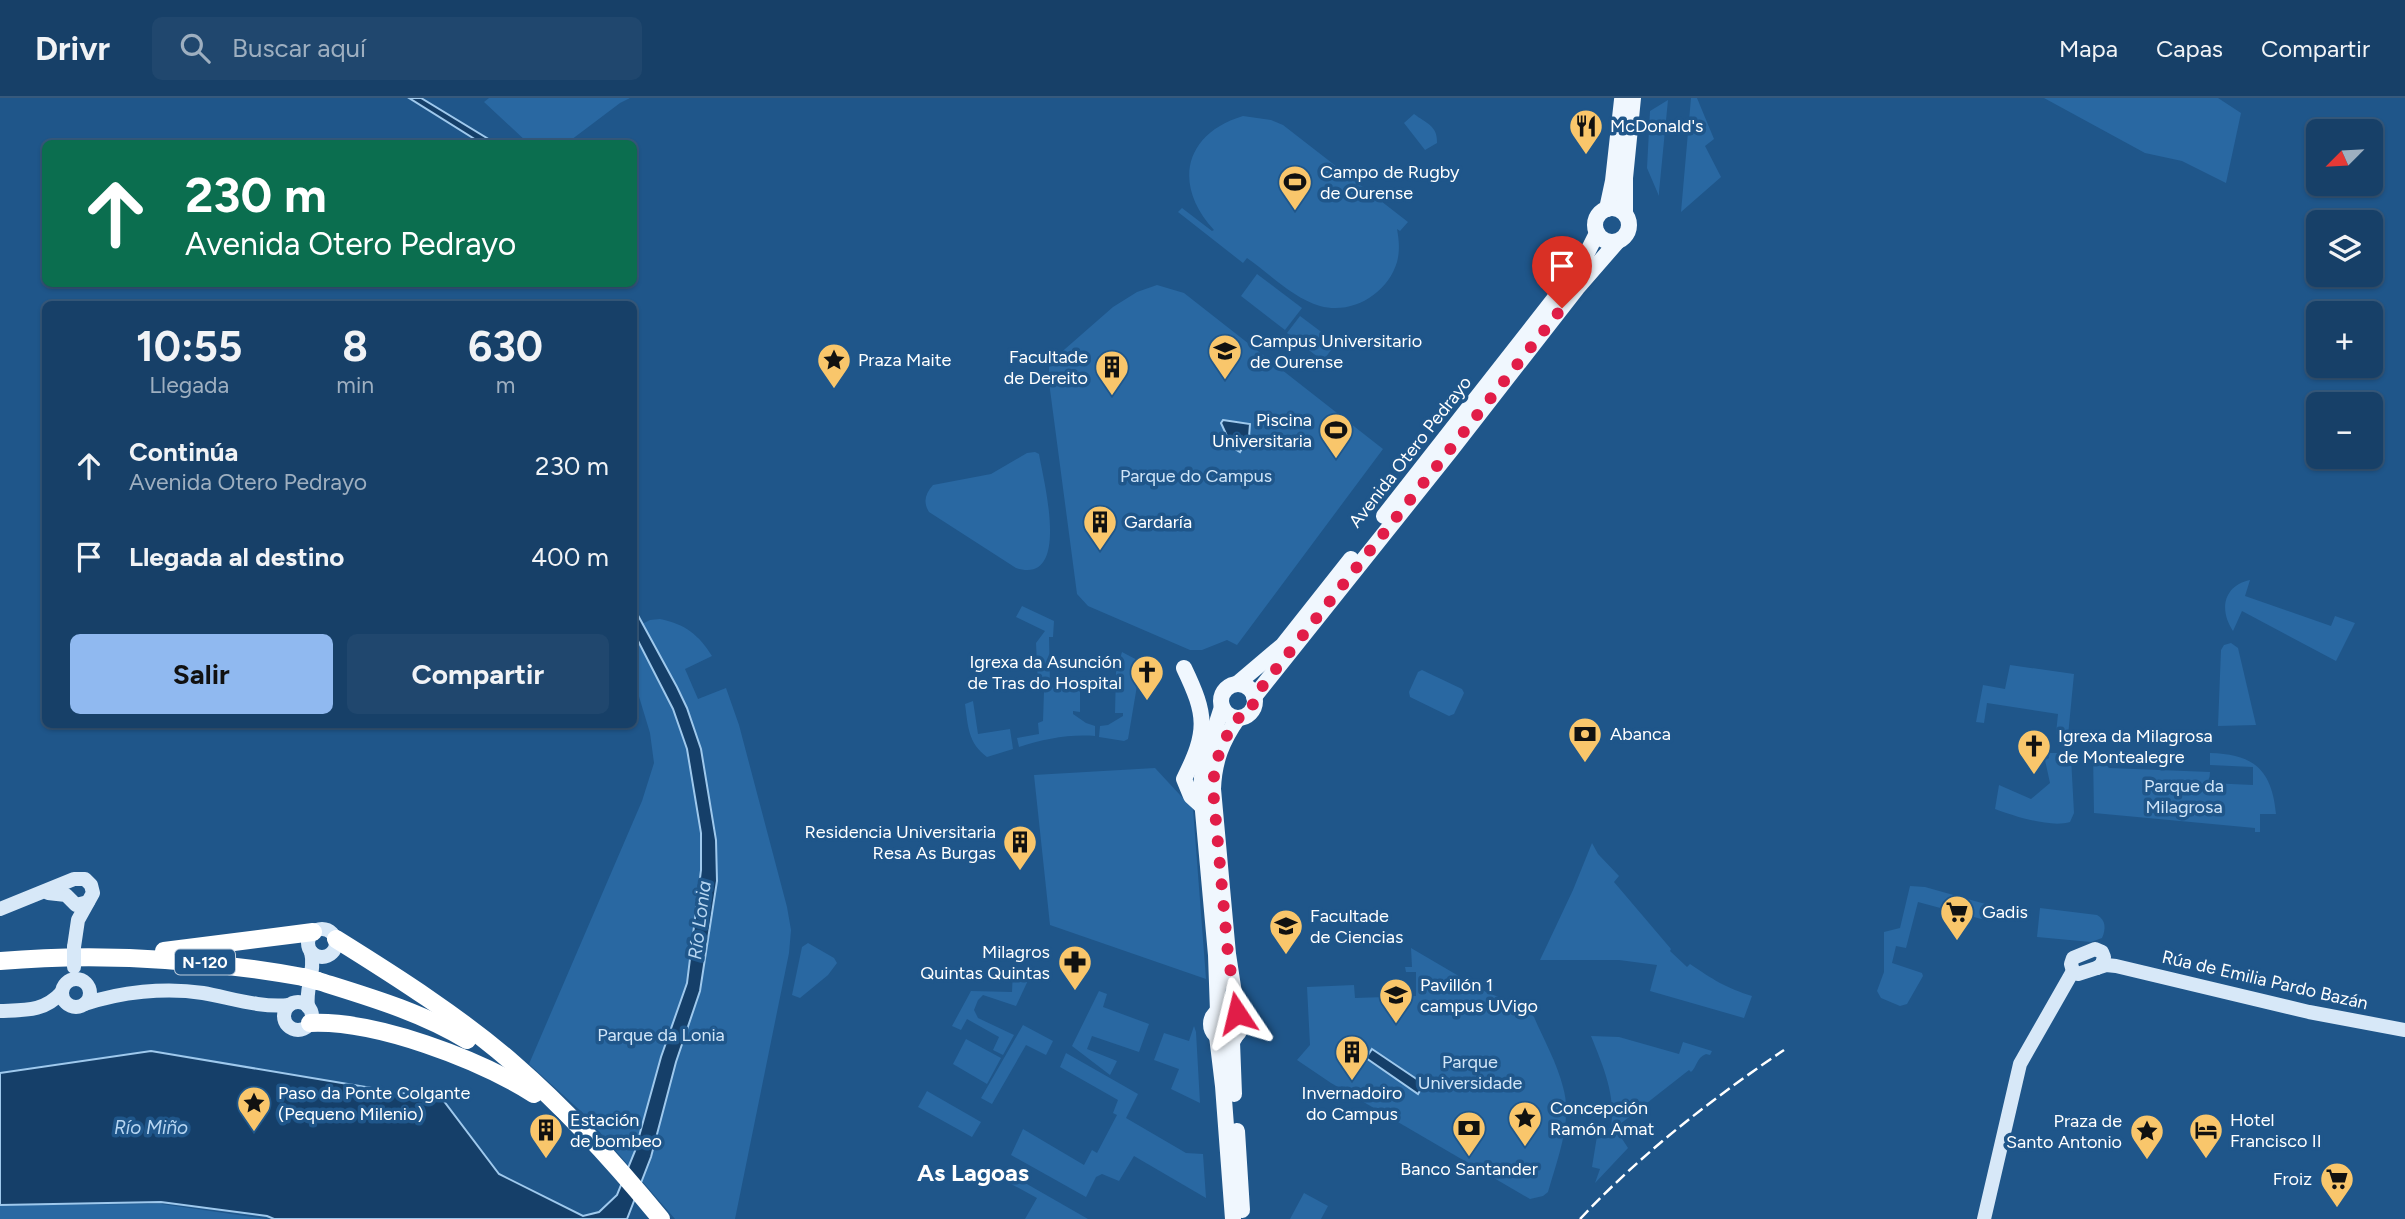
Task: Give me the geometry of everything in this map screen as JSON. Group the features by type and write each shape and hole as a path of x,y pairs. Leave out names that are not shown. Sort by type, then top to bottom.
{"highway":[{"path":"106,957 313,932"},
{"path":"336,939 413,989 514,1064 536,1086"},
{"name":"N-120","path":"0,961 39,958 164,958 311,973 437,1024 491,1054 536,1086 570,1116 615,1163 661,1219"},
{"path":"309,1015 378,1031 448,1052 514,1081 570,1116"}],"main road":[{"path":"1607,209 1613,181 1622,98"},
{"path":"1625,213 1616,208 1607,209 1597,218 1597,233 1606,241 1617,242 1629,230 1625,213 1625,178 1633,98"},
{"name":"Avenida Otero Pedrayo","path":"1238,683 1261,666 1290,636 1569,280 1597,233"},
{"name":"Avenida Otero Pedrayo","path":"1254,697 1577,288 1617,242"},
{"path":"1184,668 1196,692 1202,715 1201,731 1184,779 1191,796 1203,807"},
{"path":"1222,707 1228,715 1244,717 1252,710 1254,697 1248,687 1238,683 1223,691 1222,707 1202,774 1216,955 1217,1012 1211,1023 1217,1036 1223,1086 1233,1219"},
{"path":"1238,718 1221,746 1213,773 1213,789 1228,954 1237,1013 1241,1019 1241,1027 1232,1042 1243,1219"},
{"path":"1193,758 1211,741"},
{"path":"1217,1012 1226,1009 1237,1013"},
{"path":"1217,1036 1226,1039 1235,1037"}],"street":[{"path":"0,909 71,881 81,878 89,881 93,893 78,920 74,947"},
{"path":"71,881 66,887 73,918 74,967 64,987 66,1004 79,1006 89,998 86,985 74,967"},
{"path":"39,894 54,893 68,898 76,905 88,902"},
{"path":"244,1001 299,1030 309,1015 311,973 309,939 313,932 326,929 336,939 335,947 326,956 318,956 311,973 284,1012 284,1020"},
{"name":"Rúa de Emilia Pardo Bazán","path":"1984,1219 2020,1064 2073,975 2071,964 2074,958 2095,949 2102,952 2106,965 2309,1012 2405,1030"},
{"path":"26,1011 47,1005 74,979 86,985 126,994"},
{"path":"0,1011 49,1013 126,994 188,991 276,1006 302,1002 309,1015"}],"green space":[{"path":"489,98 630,98 571,140 525,140 484,102"},
{"path":"1691,98 1697,98 1714,139 1705,146 1721,177 1681,212"},
{"path":"2044,98 2218,98 2241,113 2226,183 2182,161 2145,153"},
{"path":"1668,100 1659,196 1647,168 1650,111"},
{"path":"1414,114 1436,133 1437,143 1425,150 1404,123"},
{"path":"1243,116 1271,120 1283,125 1408,222 1400,231 1397,229 1399,254 1392,273 1386,283 1368,299 1345,307 1332,308 1310,302 1291,292 1247,258 1243,263 1178,212 1182,208 1214,230 1201,213 1193,196 1189,179 1191,163 1197,148 1207,135 1223,124"},
{"path":"1257,274 1302,308 1285,330 1241,296"},
{"name":"Parque do Campus","path":"1157,285 1184,293 1383,449 1237,645 1227,640 1202,650 1190,650 1088,606 1077,594 1049,367 1057,356 1113,307 1137,292"},
{"path":"1300,316 1336,343 1323,361 1287,333"},
{"path":"1027,453 1039,454 1050,527 1049,546 1044,561 1033,569 1016,568 929,512 926,498 933,485 991,474"},
{"path":"2250,580 2245,596 2331,626 2335,616 2355,623 2336,661 2242,611 2233,631 2226,615 2226,600 2234,588"},
{"path":"1022,606 1054,621 1053,637 1049,637 1050,685 1080,686 1080,712 1073,711 1073,714 1095,726 1095,736 1057,738 1019,747 1017,738 1039,734 1038,723 1043,721 1044,691 1038,684 1036,643 1045,631 1016,617"},
{"name":"Parque da Lonia","path":"660,619 677,624 702,642 712,656 685,669 698,699 726,688 739,725 791,930 789,953 735,1219 675,1219 584,1114 529,1064 642,801 654,763 650,733 637,690 637,626 650,620"},
{"path":"2231,643 2238,648 2256,725 2218,726 2221,650 2224,645"},
{"path":"1122,652 1141,662 1128,739 1124,741 1099,737 1100,726 1108,725 1123,716 1123,713 1115,713 1116,672"},
{"path":"2010,665 2074,674 2068,736 2056,734 2058,714 1987,703 1984,723 1976,722 1983,685 2005,689"},
{"path":"1422,670 1462,689 1464,693 1454,714 1449,716 1410,697 1409,692 1418,672"},
{"path":"973,701 978,734 1010,729 1013,749 987,757 976,746 970,734 965,704"},
{"name":"Parque da Milagrosa","path":"2103,751 2103,761 2109,768 2210,772 2209,783 2253,785 2253,767 2210,765 2210,753 2238,757 2258,767 2265,776 2274,799 2276,814 2260,814 2260,832 2255,832 2255,828 2094,813 2093,753"},
{"path":"2048,753 2066,753 2071,757 2074,813 2070,822 2042,822 1995,809 1999,785 2031,799 2050,783 2045,760 2049,758"},
{"path":"1155,768 1193,809 1206,979 1050,925 1034,775"},
{"path":"1592,843 1598,854 1619,876 1614,882 1670,951 1687,967 1690,964 1720,983 1752,996 1744,1018 1650,991 1657,965 1619,960 1540,960"},
{"path":"1910,886 1925,887 1989,905 1985,920 1918,902 1906,948 1896,946 1892,963 1922,973 1923,976 1907,1004 1900,1006 1881,998 1877,991 1884,972 1884,932 1900,928"},
{"path":"2040,908 2097,915 2104,925 2102,938 2091,942 2037,937"},
{"path":"808,943 834,958 837,963 828,975 800,998 792,995 802,947"},
{"name":"Parque Universidade","path":"1411,948 1486,992 1526,1008 1534,1017 1557,1069 1566,1100 1563,1140 1548,1192 1543,1196 1530,1199 1331,1083 1297,1060 1310,1045 1307,987 1354,985 1355,998 1416,996 1416,972 1406,972 1405,967 1412,967"},
{"path":"1013,969 1029,971 1031,974 1016,1006 983,995 974,1010 978,1018 1014,1035 1003,1055 993,1050 999,1037 967,1019 961,1030 952,1026 971,991 1012,992"},
{"path":"1099,991 1107,994 1103,1007 1149,1024 1139,1052 1092,1036 1087,1049 1117,1061 1110,1075 1072,1046"},
{"path":"1023,1025 1053,1041 1046,1055 1026,1045 992,1104 981,1098"},
{"path":"1194,1026 1200,1103 1171,1089 1179,1069 1154,1060 1164,1033 1189,1041"},
{"path":"1591,1036 1619,1037 1679,1054 1683,1042 1712,1051 1710,1055 1706,1054 1700,1058 1691,1072 1689,1070 1615,1128 1628,1148 1595,1183 1600,1169 1592,1167 1598,1130 1611,1128 1612,1104 1600,1058"},
{"path":"966,1039 1001,1058 987,1084 953,1064"},
{"path":"1066,1053 1138,1094 1126,1118 1186,1153 1203,1154 1206,1198 1134,1156 1119,1181 1102,1174 1096,1177 1086,1197 1011,1155 1023,1129 1084,1165 1092,1150 1097,1153 1117,1115 1113,1113 1118,1100 1060,1067"},
{"path":"927,1091 981,1122 972,1137 918,1107"},
{"path":"1006,1172 1088,1219 1025,1219 1037,1198 1002,1179"},
{"path":"1304,1193 1328,1206 1321,1219 1290,1219"},
{"path":"161,1204 267,1219 0,1219 0,1205"}],"water":[{"path":"409,98 421,98 490,140 476,140"},
{"path":"1223,420 1250,424 1249,437 1244,441 1240,452 1232,447 1221,423"},
{"name":"Río Miño","path":"637,614 687,708 701,749 716,840 717,881 700,991 676,1062 651,1157 627,1219 274,1219 161,1202 0,1205 0,1073 151,1051 443,1100 499,1174 583,1216 599,1212 617,1195 635,1151 661,1057 687,983 701,870 701,833 687,749 673,709 637,639"},
{"path":"1372,1049 1424,1084 1418,1094 1366,1058"}],"railway":[{"path":"1580,1219 1627,1172 1677,1129 1784,1050"}],"place":[{"name":"McDonald's","path":"1586,156"},
{"name":"Campo de Rugby de Ourense","path":"1295,212"},
{"name":"Campus Universitario de Ourense","path":"1225,381"},
{"name":"Praza Maite","path":"834,390"},
{"name":"Facultade de Dereito","path":"1112,397"},
{"name":"Piscina Universitaria","path":"1336,460"},
{"name":"Gardaría","path":"1100,552"},
{"name":"Igrexa da Asunción de Tras do Hospital","path":"1147,702"},
{"name":"Abanca","path":"1585,764"},
{"name":"Igrexa da Milagrosa de Montealegre","path":"2034,776"},
{"name":"Residencia Universitaria Resa As Burgas","path":"1020,872"},
{"name":"Gadis","path":"1957,942"},
{"name":"Facultade de Ciencias","path":"1286,956"},
{"name":"Milagros Quintas Quintas","path":"1075,992"},
{"name":"Pavillón 1 campus UVigo","path":"1396,1025"},
{"name":"Invernadoiro do Campus","path":"1352,1082"},
{"name":"Paso da Ponte Colgante (Pequeno Milenio)","path":"254,1133"},
{"name":"Concepción Ramón Amat","path":"1525,1148"},
{"name":"Banco Santander","path":"1469,1158"},
{"name":"Estación de bombeo","path":"546,1160"},
{"name":"Hotel Francisco II","path":"2206,1160"},
{"name":"Praza de Santo Antonio","path":"2147,1161"},
{"name":"Froiz","path":"2337,1209"}],"district":[{"name":"As Lagoas","path":"973,1173"}],"route":[{"path":"1237,1013 1228,954 1213,789 1213,773 1221,746 1238,718 1244,717 1252,710 1254,697 1562,308"}],"water label":[{"name":"Río Lonia","path":"699,920"}]}
